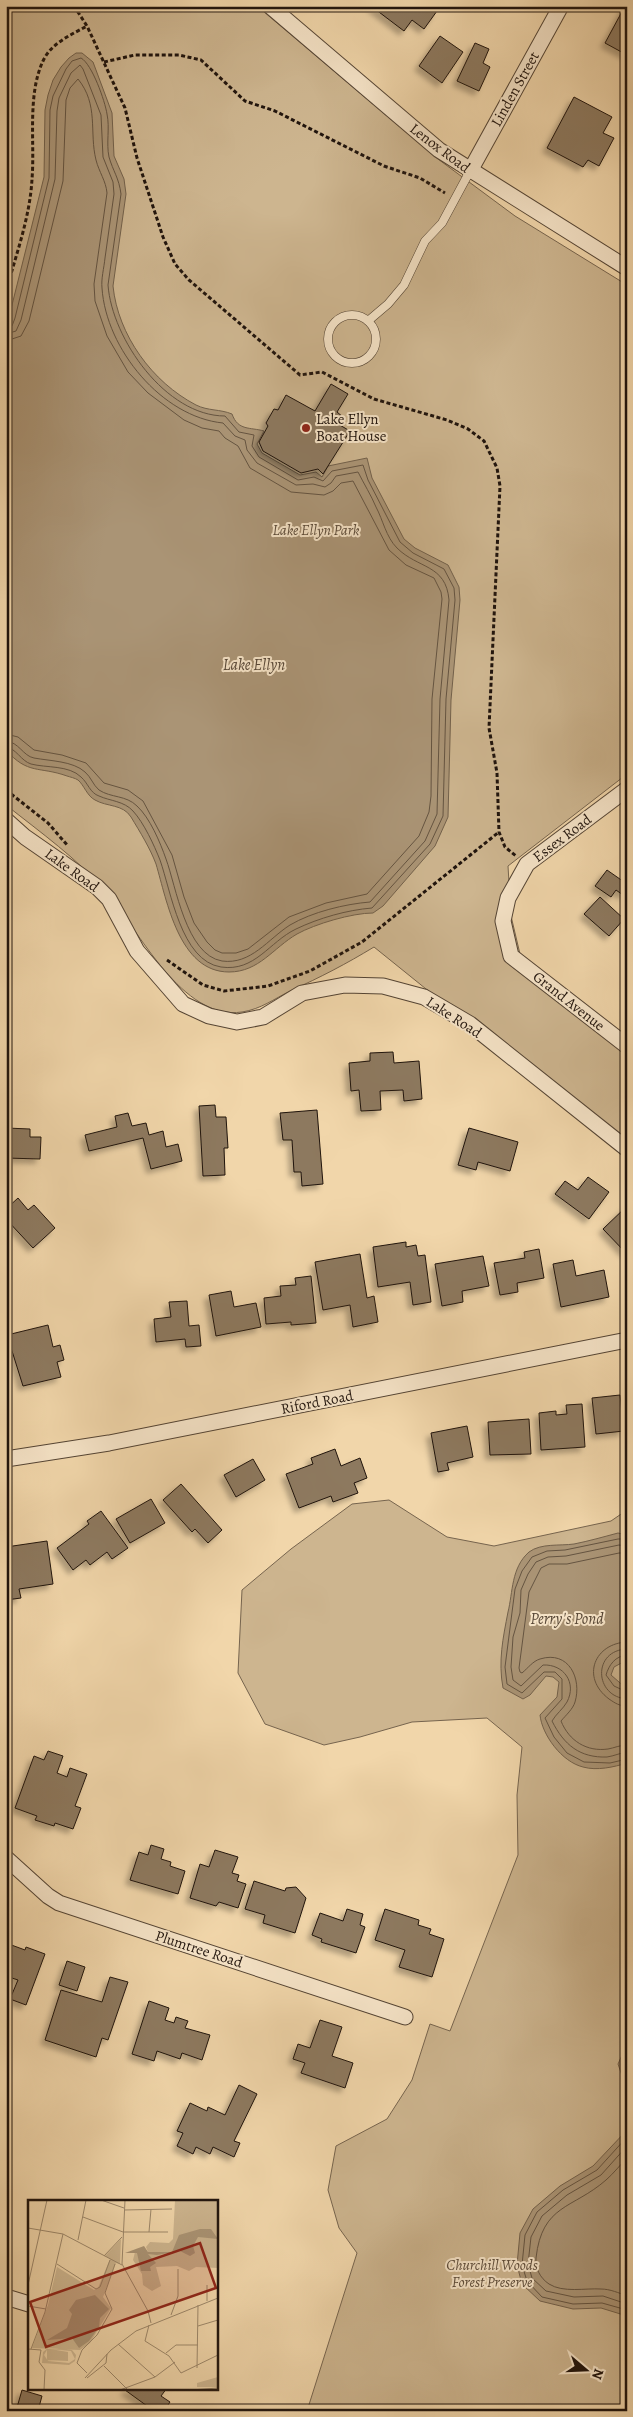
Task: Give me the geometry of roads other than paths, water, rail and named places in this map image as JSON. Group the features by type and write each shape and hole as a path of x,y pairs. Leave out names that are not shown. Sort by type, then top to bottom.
{"street":[{"name":"Lenox Road","path":"270,6 439,150 627,268"},
{"name":"Linden Street","path":"470,171 561,6"},
{"name":"Essex Road","path":"511,956 503,921 508,898 527,864 627,789"},
{"name":"Lake Road","path":"6,820 25,837 97,887 109,899 137,951 183,1004 209,1016 237,1022 263,1017 302,993 345,985 383,986 424,997 470,1024 627,1149"},
{"name":"Grand Avenue","path":"511,956 627,1046"},
{"name":"Riford Road","path":"6,1459 119,1441 627,1340"},
{"name":"Plumtree Road","path":"6,1858 48,1896 59,1903 405,2017"},
{"path":"6,2297 28,2304"}],"lane":[{"path":"368,321 388,304 404,285 425,241 442,223 470,171"},
{"path":"344,316 361,317 368,321 372,327 375,341 369,355 356,362 349,362 336,356 328,342 332,326 344,316"}],"water":[{"name":"Lake Ellyn","path":"76,53 82,53 93,62 112,113 114,156 124,179 126,194 113,286 122,322 140,355 165,384 196,405 232,414 241,426 264,431 257,444 262,453 300,475 316,472 322,477 328,466 367,458 372,478 404,539 415,548 448,565 459,587 460,600 451,700 448,817 435,846 383,906 373,913 344,917 305,930 288,940 257,964 240,971 229,972 212,969 198,960 187,948 171,914 154,858 128,813 92,798 77,779 28,767 6,750 6,329 44,177 45,110 48,95 53,80 61,67"},
{"name":"Perry's Pond","path":"618,1533 627,1535 627,1660 614,1667 611,1675 627,1689 627,1763 594,1769 583,1767 568,1760 554,1747 545,1731 540,1715 557,1697 559,1682 553,1677 546,1676 530,1695 523,1699 503,1688 501,1659 512,1588 523,1558 529,1552 539,1547 574,1544"},
{"path":"627,2044 627,2090 618,2064"},
{"path":"627,2130 627,2316 601,2308 573,2309 540,2301 522,2284 517,2265 520,2233 533,2209 560,2186 593,2166"}],"place":[{"name":"Lake Ellyn Boat House","path":"306,428"}],"park label":[{"name":"Lake Ellyn Park","path":"316,530"},
{"name":"Churchill Woods Forest Preserve","path":"492,2274"}]}
